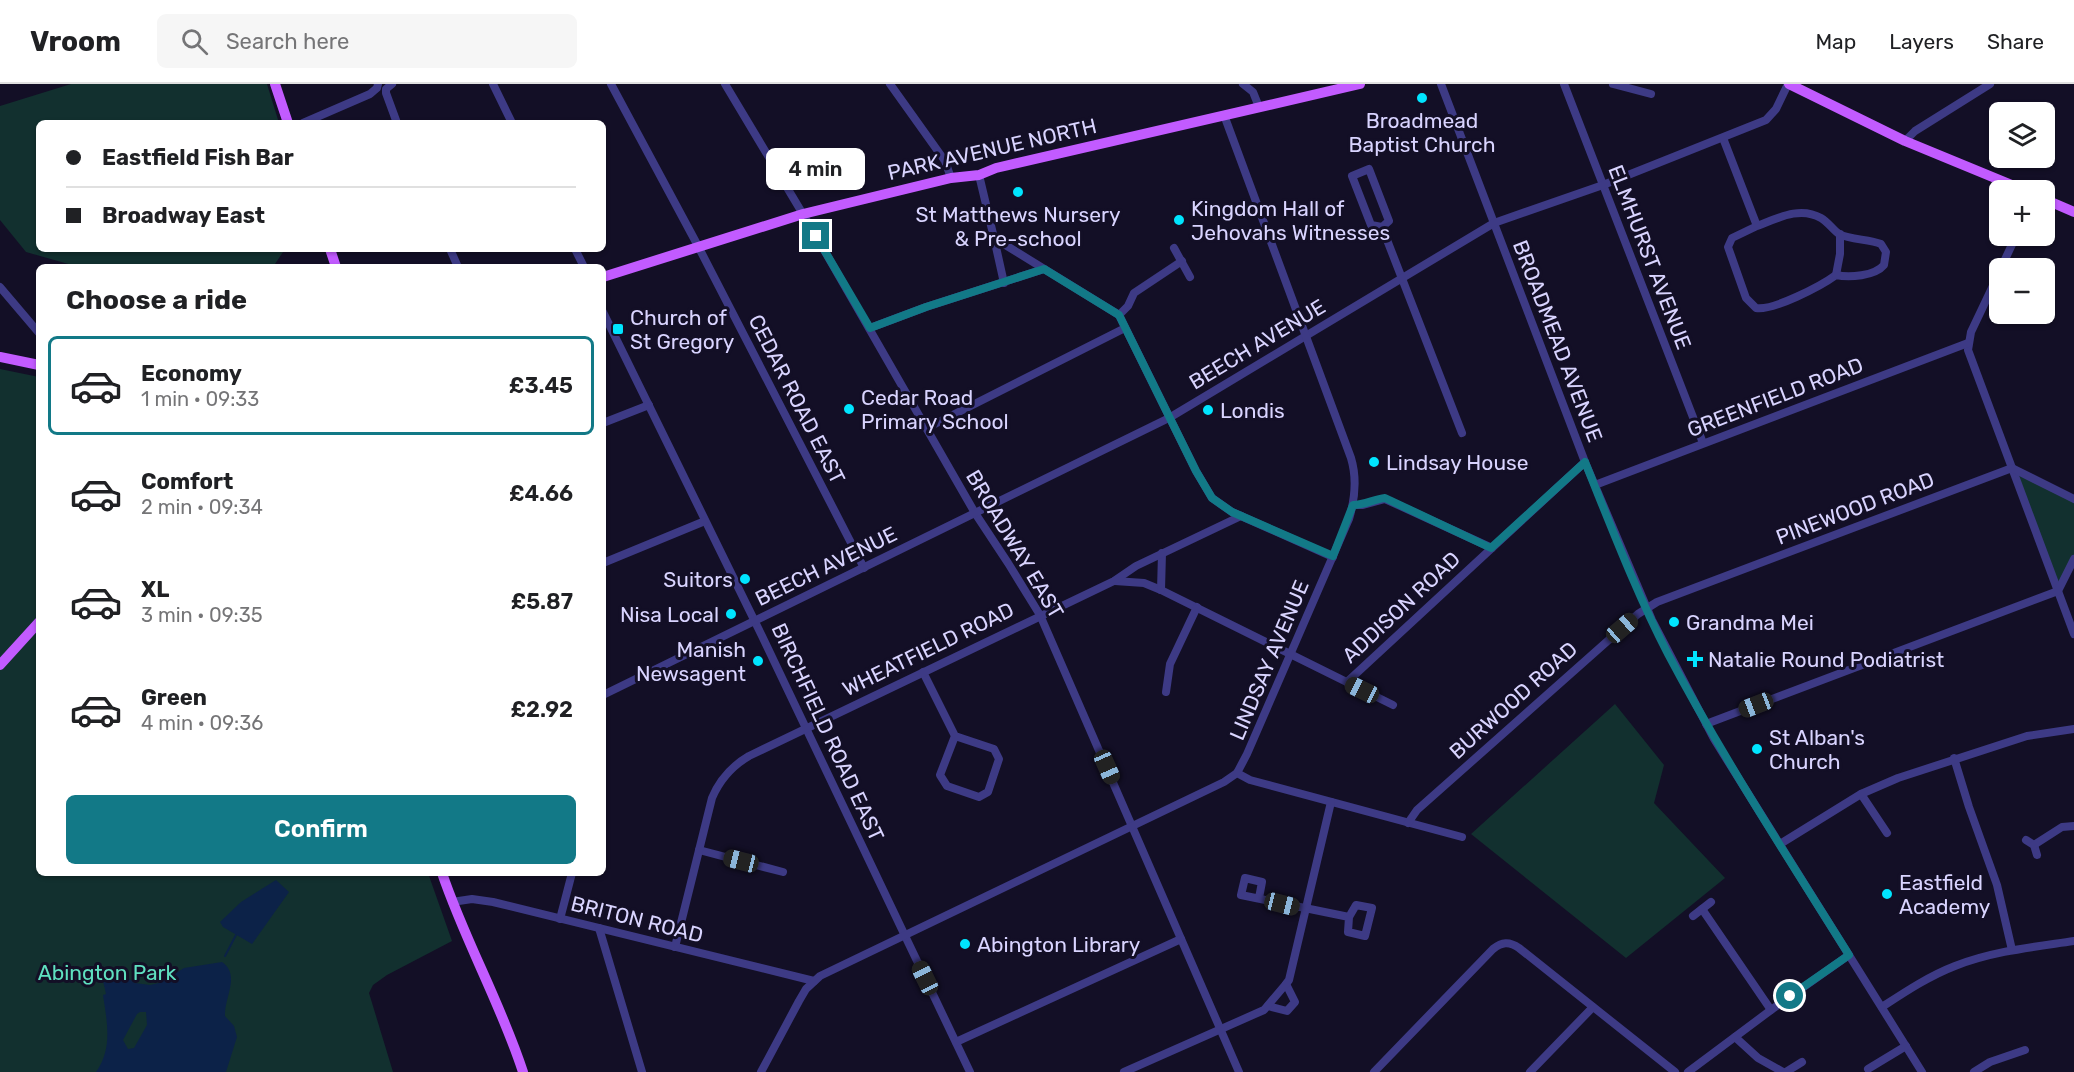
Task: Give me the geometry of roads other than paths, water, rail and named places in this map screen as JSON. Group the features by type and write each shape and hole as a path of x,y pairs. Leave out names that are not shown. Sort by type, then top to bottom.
{"main road":[{"path":"275,84 287,120"},
{"name":"PARK AVENUE NORTH","path":"606,276 802,214 951,178 979,175 996,168 1360,84"},
{"path":"1789,84 1905,141 2000,180"},
{"path":"2055,204 2074,212"},
{"path":"0,357 36,364"},
{"path":"0,665 36,625"},
{"path":"443,876 465,936 507,1025 524,1072"}],"street":[{"path":"310,120 370,94 378,84"},
{"path":"493,84 511,120"},
{"name":"CEDAR ROAD EAST","path":"610,84 698,246 864,568"},
{"name":"BROADWAY EAST","path":"725,84 870,328 975,513 1040,615 1239,1072"},
{"path":"890,84 942,156 951,178"},
{"path":"1243,84 1253,92 1259,107"},
{"name":"BROADMEAD AVENUE","path":"1441,84 1585,462 1646,607 1668,653 1706,724 1922,1072"},
{"name":"ELMHURST AVENUE","path":"1564,84 1703,443"},
{"path":"1613,84 1651,94"},
{"name":"BEECH AVENUE","path":"606,694 1169,418 1494,223 1603,186 1760,123 1771,116 1789,84"},
{"path":"1905,141 1915,131 1990,84"},
{"path":"389,87 387,99 396,120"},
{"name":"LINDSAY AVENUE","path":"814,981 828,971 1224,782 1237,773 1247,754 1353,505 1354,467 1224,115"},
{"path":"1722,138 1757,226"},
{"path":"1369,169 1389,221 1382,226 1371,225 1352,176 1369,169"},
{"path":"979,175 1004,283"},
{"path":"1804,212 1820,217 1840,234 1881,244 1886,252 1886,259 1884,265 1877,271 1850,277 1836,275 1820,286 1759,309 1752,306 1746,298 1728,247 1732,238 1757,226 1788,214 1804,212"},
{"path":"1382,226 1462,433"},
{"path":"1836,275 1840,234"},
{"path":"994,238 1119,315 1207,492 1220,505 1333,556"},
{"path":"1174,248 1191,277"},
{"path":"1119,315 1128,306 1134,293 1182,261"},
{"path":"870,328 926,307 1044,269"},
{"path":"0,287 36,329"},
{"path":"1989,295 1968,343 1970,356 2074,634"},
{"name":"BIRCHFIELD ROAD EAST","path":"606,318 755,621 970,1072"},
{"path":"927,428 1125,328"},
{"name":"GREENFIELD ROAD","path":"1595,485 1968,343"},
{"path":"606,422 649,405"},
{"name":"ADDISON ROAD","path":"1347,682 1585,462"},
{"path":"2012,468 2074,499"},
{"name":"PINEWOOD ROAD","path":"1646,607 2012,468"},
{"path":"1353,505 1363,505 1385,498 1491,548"},
{"name":"WHEATFIELD ROAD","path":"675,947 712,798 725,775 742,760 1114,581 1136,566 1241,516"},
{"path":"606,562 705,521"},
{"path":"1161,590 1162,553"},
{"path":"1706,724 2058,591 2074,559"},
{"path":"1114,581 1144,583 1161,590 1393,705"},
{"path":"1166,692 1170,664 1197,607"},
{"name":"BURWOOD ROAD","path":"1408,823 1417,810 1646,607"},
{"path":"923,672 955,736 994,749 999,759 988,792 980,797 947,786 940,775 955,736"},
{"path":"1780,844 1861,794 1898,777 2027,736 2074,729"},
{"path":"1954,758 2001,896 2012,950"},
{"path":"1237,773 1250,780 1462,837"},
{"path":"1861,794 1887,833"},
{"path":"1124,1072 1268,1006 1286,984 1331,802"},
{"path":"2037,855 2030,843 2062,827 2074,826"},
{"path":"699,850 783,872"},
{"path":"561,919 571,876"},
{"path":"1259,898 1349,917"},
{"name":"BRITON ROAD","path":"452,902 464,899 481,900 814,981"},
{"path":"1693,916 1711,902"},
{"path":"1702,909 1771,1010"},
{"path":"599,928 642,1072"},
{"path":"956,1042 1181,939"},
{"path":"1882,1007 1943,971 1976,959 2012,950 2074,941"},
{"path":"1374,1072 1493,949 1504,943 1519,948 1675,1072"},
{"path":"1688,1072 1849,955"},
{"path":"760,1072 799,1001 814,981"},
{"path":"1268,1006 1287,1011 1295,1002 1286,984"},
{"path":"1530,1072 1593,1007"},
{"path":"1735,1037 1758,1058 1785,1072 1802,1062"},
{"path":"1868,1070 1906,1046"},
{"path":"1974,1072 1990,1062 2025,1050"}],"water":[{"path":"276,880 289,892 252,944 223,927 220,922 241,902"},
{"path":"222,962 228,967 231,980 225,1016 234,1026 237,1037 226,1072 96,1072 107,1044 103,995 106,994 103,981 115,969 135,983 150,985 159,983 184,968","holes":["146,1012 147,1025 134,1048 128,1049 123,1040 137,1014"]}],"waterway":[{"path":"225,956 236,935"}],"place":[{"name":"Broadmead Baptist Church","path":"1422,98"},
{"name":"St Matthews Nursery & Pre-school","path":"1018,192"},
{"name":"Kingdom Hall of Jehovahs Witnesses","path":"1179,220"},
{"name":"Church of St Gregory","path":"618,329"},
{"name":"Cedar Road Primary School","path":"849,409"},
{"name":"Londis","path":"1208,410"},
{"name":"Lindsay House","path":"1374,462"},
{"name":"Suitors","path":"745,579"},
{"name":"Nisa Local","path":"731,614"},
{"name":"Grandma Mei","path":"1674,622"},
{"name":"Natalie Round Podiatrist","path":"1695,659"},
{"name":"Manish Newsagent","path":"758,661"},
{"name":"St Alban's Church","path":"1757,749"},
{"name":"Eastfield Academy","path":"1887,894"},
{"name":"Abington Library","path":"965,944"}],"park label":[{"name":"Abington Park","path":"107,972"}]}
